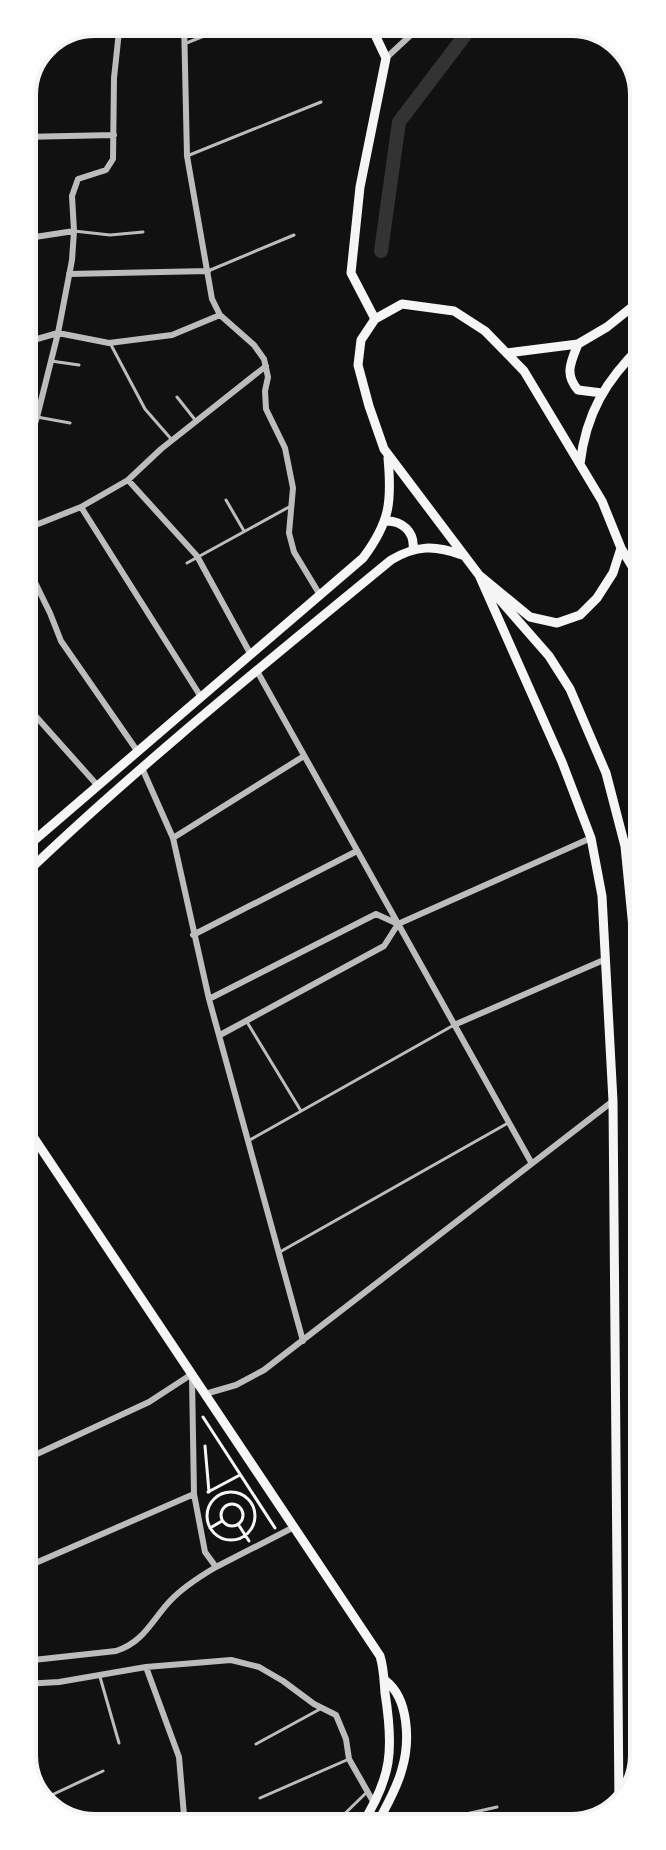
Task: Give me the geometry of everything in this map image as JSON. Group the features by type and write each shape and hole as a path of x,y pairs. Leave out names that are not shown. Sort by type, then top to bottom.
{"main road":[{"path":"375,319 351,273 360,187 386,58 376,36"},
{"path":"630,563 602,501 524,371 485,331 454,311 402,304 375,319 361,340 358,365 388,455 462,555 549,656 570,689 606,773 625,846 630,896"},
{"path":"507,353 578,344 630,309"},
{"path":"578,344 568,369 570,381 578,390 602,393"},
{"path":"580,464 583,443 602,393 615,371 630,357"},
{"path":"36,839 363,558 377,540 392,493 388,455"},
{"path":"385,521 398,522 408,530 414,539 413,549"},
{"path":"36,864 142,768 391,560 413,549 436,546 462,555"},
{"path":"479,575 530,617 557,623 580,615 597,598 613,573 621,548"},
{"path":"479,575 562,762 591,838 602,896 613,1101 619,1789"},
{"path":"36,1141 380,1656 386,1681 390,1760 368,1814"},
{"path":"382,1814 398,1781 406,1753 404,1713 399,1697 386,1681"}],"street":[{"path":"36,420 69,274 74,231 72,196 78,179 106,170 113,159 114,78 118,36"},
{"path":"184,36 187,156 212,299 220,315 254,345 264,359 268,377 266,409 285,448 293,488 289,533 294,552 320,595"},
{"path":"386,58 410,36"},
{"path":"36,137 114,135"},
{"path":"36,237 74,231"},
{"path":"69,274 208,271"},
{"path":"36,339 58,333 109,343 172,335 220,315"},
{"path":"36,525 81,507 128,480 172,440 266,366"},
{"path":"128,480 197,556 251,655"},
{"path":"81,507 201,697"},
{"path":"36,586 61,641 138,752"},
{"path":"257,671 531,1162"},
{"path":"37,717 98,786"},
{"path":"173,838 304,756"},
{"path":"142,768 173,838 209,999 303,1341"},
{"path":"220,1035 384,946 398,924 591,838"},
{"path":"193,935 357,851"},
{"path":"209,999 376,914 398,924"},
{"path":"454,1025 606,959"},
{"path":"205,1394 236,1385 264,1370 613,1101"},
{"path":"36,1454 149,1402 192,1374"},
{"path":"192,1374 195,1503 205,1552 216,1567"},
{"path":"36,1563 194,1494"},
{"path":"36,1660 130,1647 187,1585 294,1527"},
{"path":"36,1683 146,1667 231,1660 259,1667 336,1715 349,1759 374,1803"},
{"path":"146,1667 179,1757 183,1814"}],"lane":[{"path":"184,44 204,36"},
{"path":"187,156 321,102"},
{"path":"74,231 110,235 143,232"},
{"path":"208,271 294,235"},
{"path":"109,343 145,409 172,440"},
{"path":"51,361 79,365"},
{"path":"177,397 196,421"},
{"path":"37,417 70,423"},
{"path":"226,500 244,531"},
{"path":"187,563 292,505"},
{"path":"247,1022 301,1111"},
{"path":"248,1141 454,1025"},
{"path":"278,1253 509,1122"},
{"path":"99,1673 119,1743"},
{"path":"256,1744 322,1708"},
{"path":"260,1798 349,1759"},
{"path":"52,1795 103,1771"},
{"path":"346,1814 367,1791"},
{"path":"466,1814 497,1807"}],"path":[{"path":"203,1431 202,1416 279,1535"},
{"path":"205,1446 209,1492"},
{"path":"195,1503 240,1475"},
{"path":"234,1492 248,1499 252,1505 254,1521 245,1535 230,1540 215,1534 210,1528 207,1513 214,1499 220,1495 234,1492"},
{"path":"220,1495 226,1506"},
{"path":"222,1521 231,1526 242,1519 242,1511 235,1505 226,1506"},
{"path":"242,1511 252,1505"},
{"path":"222,1521 221,1515 226,1506"},
{"path":"210,1528 222,1521"},
{"path":"238,1524 245,1535"}],"waterway":[{"path":"381,251 399,122 464,36"}]}
